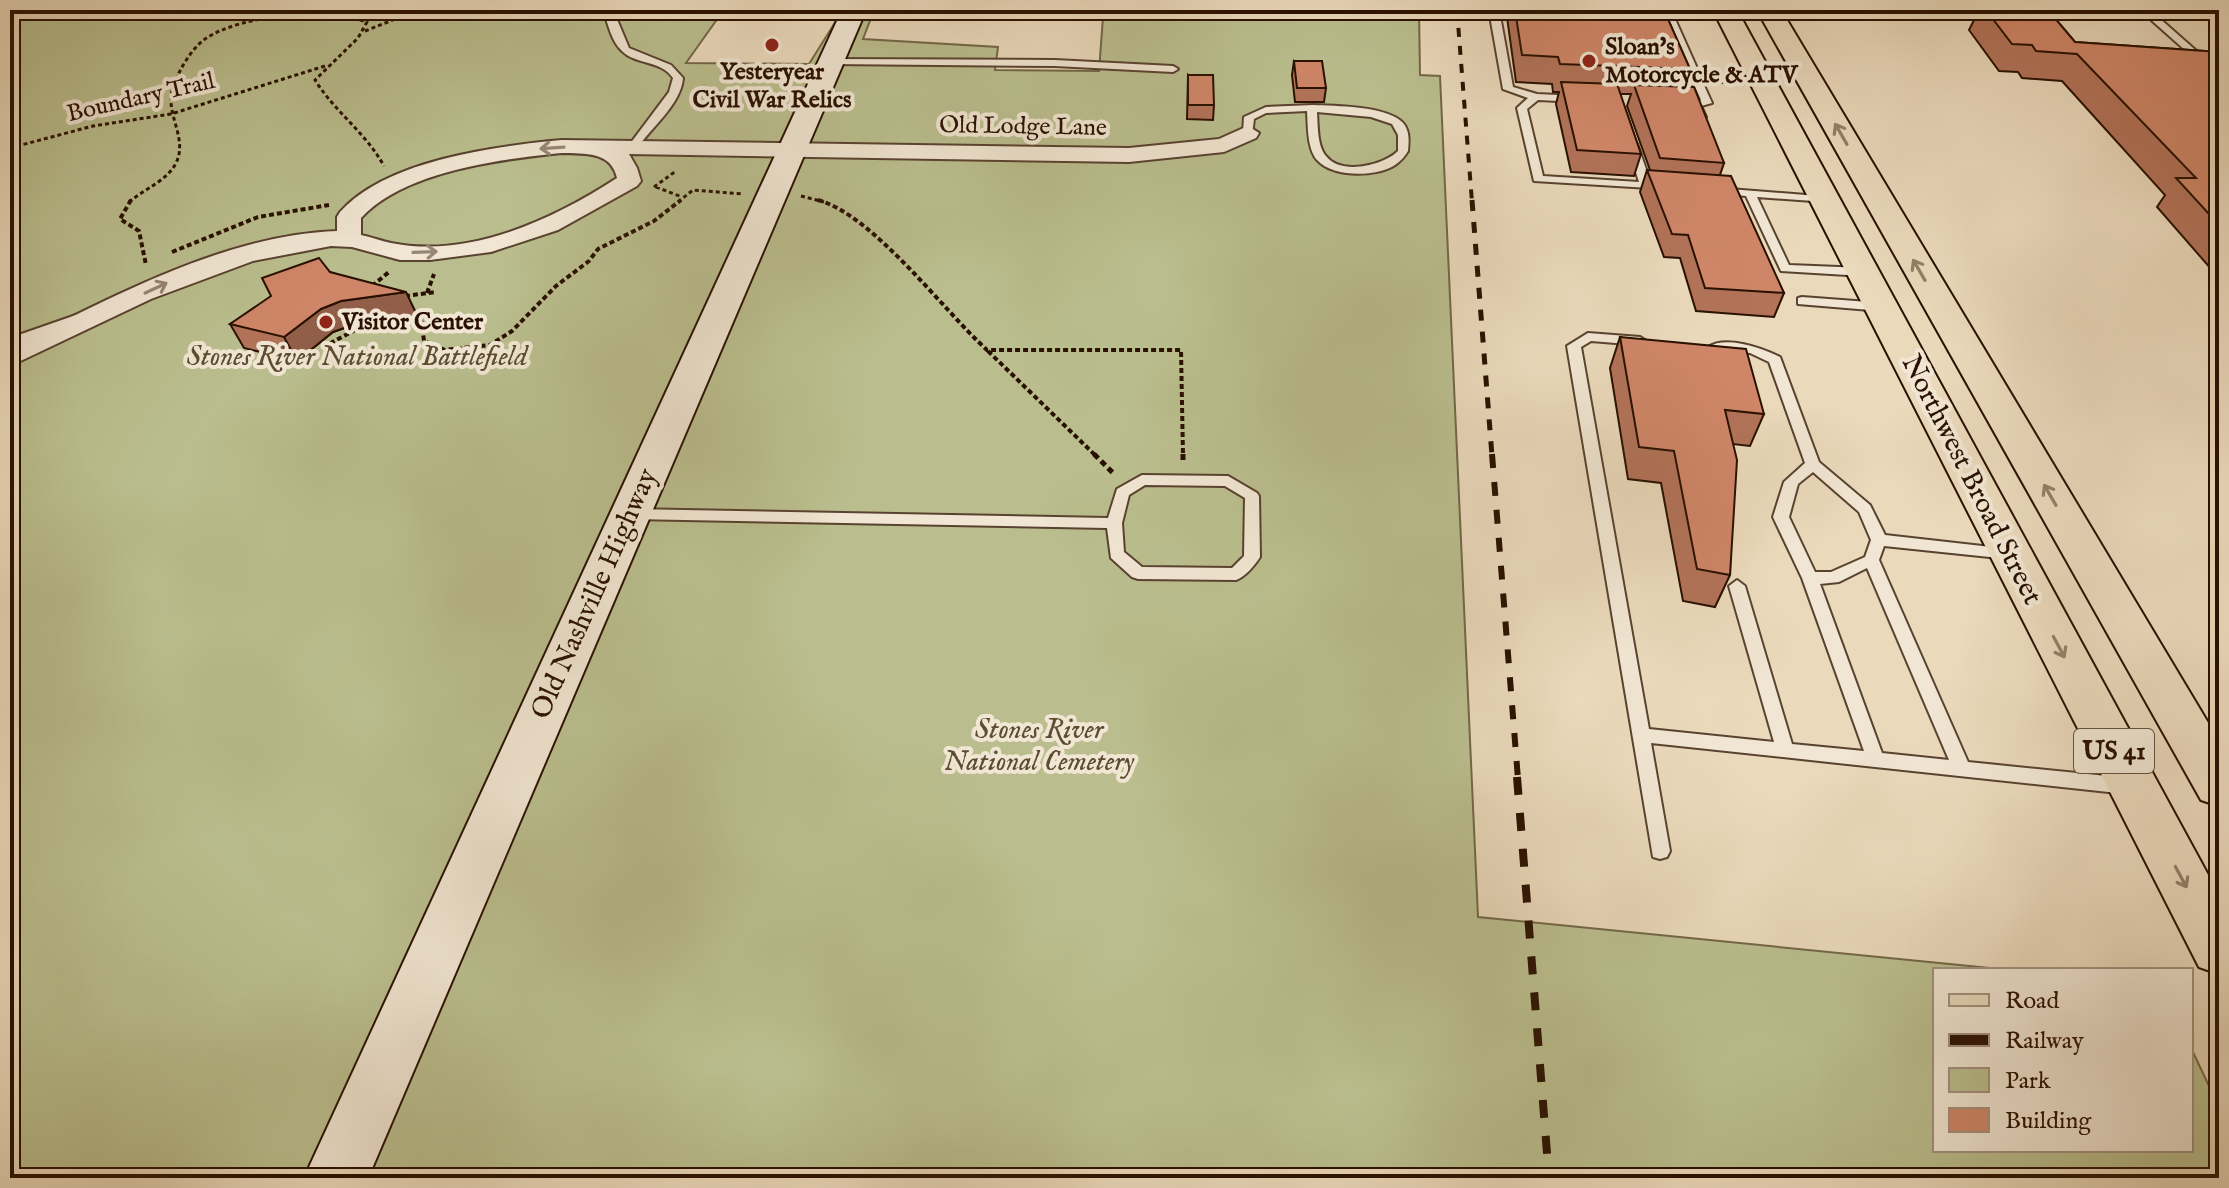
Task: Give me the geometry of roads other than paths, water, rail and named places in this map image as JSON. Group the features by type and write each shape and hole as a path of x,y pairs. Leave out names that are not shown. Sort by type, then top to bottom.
{"main road":[{"name":"Old Nashville Highway","path":"336,1178 631,514 786,196 794,148 854,10"},
{"name":"Northwest Broad Street","path":"1725,10 2219,949"},
{"name":"Northwest Broad Street","path":"1769,10 2219,785"},
{"path":"1827,199 1879,202"},
{"path":"2009,554 2089,562"}],"street":[{"name":"Old Lodge Lane","path":"349,239 349,217 362,202 409,179 528,150 590,147 794,148 1129,155 1209,148 1224,145 1248,133"},
{"path":"590,147 611,152 626,164 629,181"},
{"path":"10,358 191,273 253,253 317,241 349,239 374,249 402,253 472,246 515,237 556,223 629,181 678,148"}],"lane":[{"path":"608,10 622,45 629,53 672,68 677,76 677,88 641,131 632,148"},
{"path":"1494,10 1508,89 1536,97 1590,99"},
{"path":"1666,10 1707,103 1680,102"},
{"path":"1936,10 2005,14 2011,10"},
{"path":"2145,10 2206,64 2192,63"},
{"path":"831,62 1055,63 1173,69"},
{"path":"1696,78 1764,81"},
{"path":"1536,97 1522,108 1538,179 1675,188"},
{"path":"1695,103 1706,128"},
{"path":"1248,133 1249,117 1265,110 1312,111 1367,113 1395,121 1401,128 1403,151 1388,164 1374,167 1346,168 1328,164 1320,157 1312,111"},
{"path":"1627,129 1646,186"},
{"path":"1728,180 1733,193"},
{"path":"1704,190 1827,199"},
{"path":"1750,194 1785,268 1864,272"},
{"path":"1802,301 1882,307"},
{"path":"10,342 51,326 102,314"},
{"path":"1660,851 1574,346 1588,337 1663,343"},
{"path":"1693,345 1753,349 1775,360 1813,464 1865,509 1879,540 1871,560 1833,578 1810,578"},
{"path":"1813,464 1791,482 1781,517 1810,578 1876,760"},
{"path":"1142,480 1228,481 1252,496 1252,557 1236,574 1138,573 1116,554 1114,523 1122,492 1142,480"},
{"path":"631,514 1114,523"},
{"path":"1879,540 2009,554"},
{"path":"1871,560 1962,769"},
{"path":"1737,586 1785,750"},
{"path":"1641,735 2133,787"}],"railway":[{"path":"1457,10 1472,202"},
{"path":"1472,200 1492,456"},
{"path":"1492,454 1518,779"},
{"path":"1517,777 1549,1178"}],"place":[{"name":"Yesteryear Civil War Relics","path":"772,45"},
{"name":"Sloan's Motorcycle & ATV","path":"1589,61"},
{"name":"Visitor Center","path":"326,322"}],"park label":[{"name":"Stones River National Battlefield","path":"357,357"},
{"name":"Stones River National Cemetery","path":"1039,746"}]}
